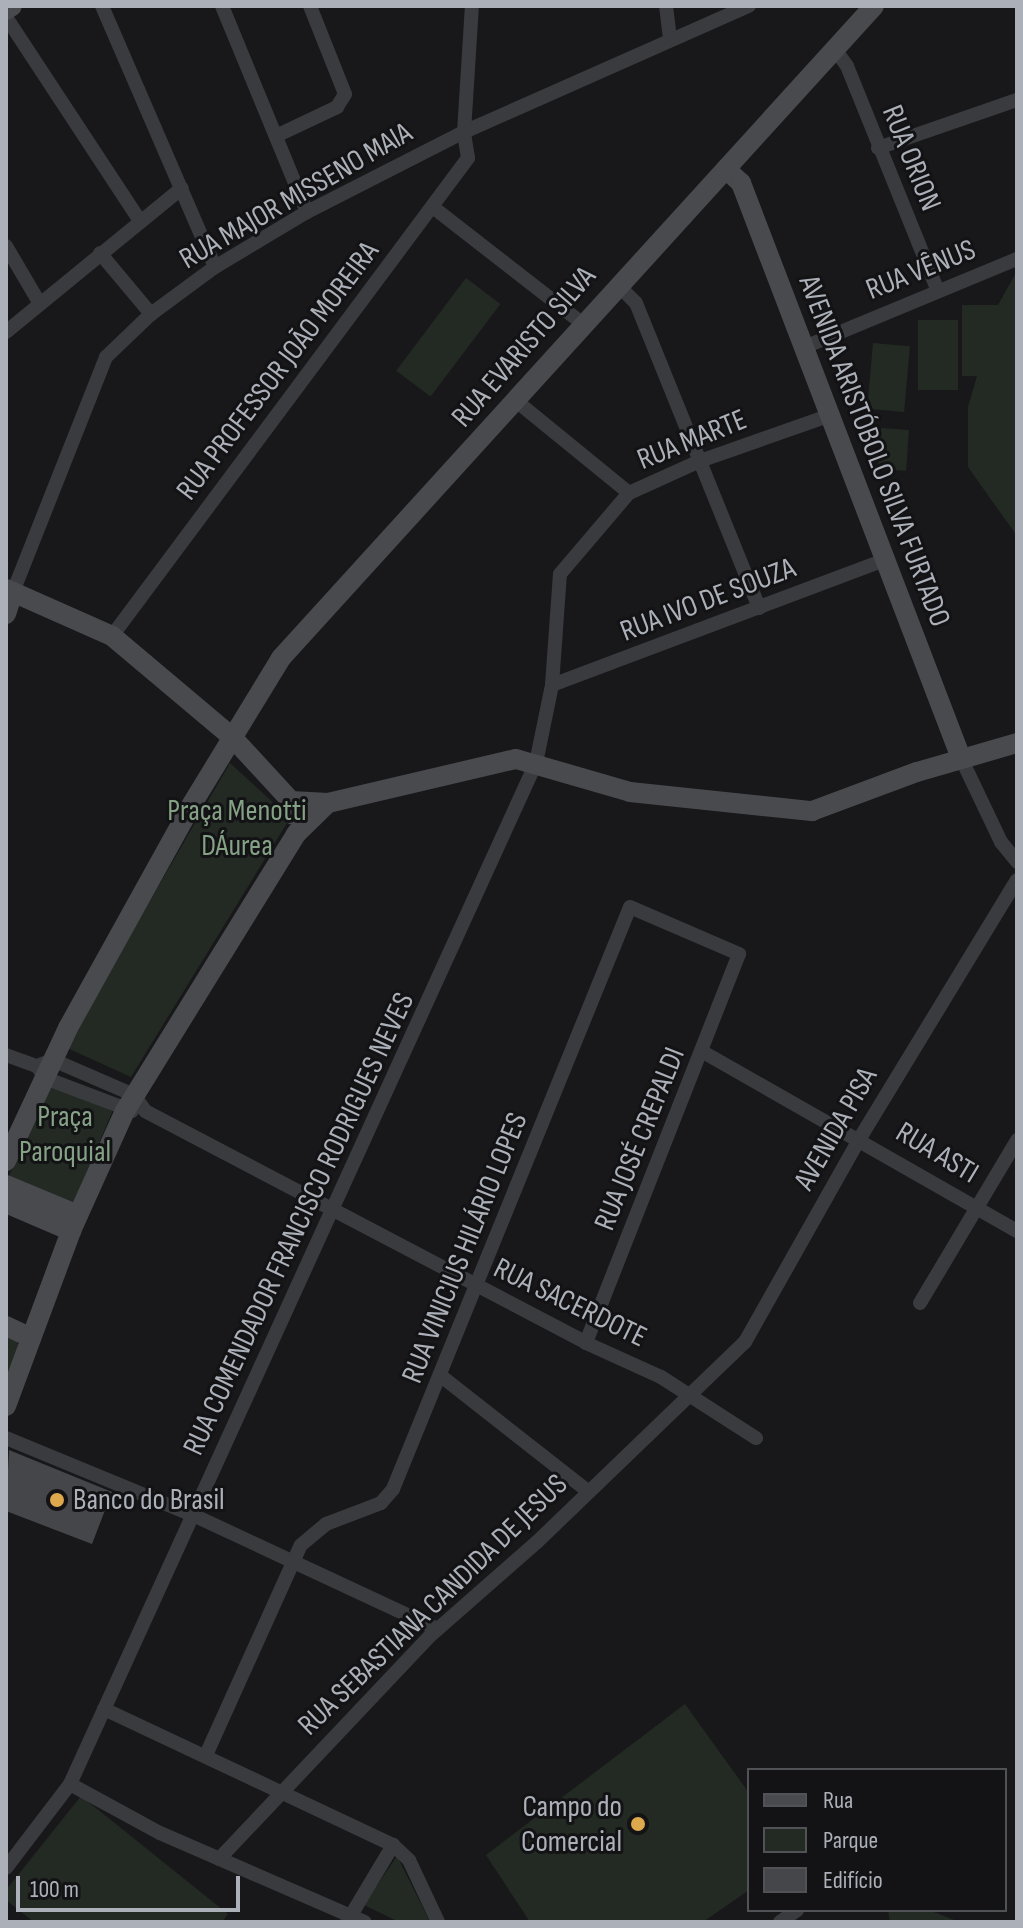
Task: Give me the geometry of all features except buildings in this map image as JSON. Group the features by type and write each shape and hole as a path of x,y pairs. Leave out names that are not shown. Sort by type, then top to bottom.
{"main road":[{"path":"6,10 12,6"},
{"name":"RUA EVARISTO SILVA","path":"6,1161 45,1068 232,737 281,658 441,488 618,285 874,6"},
{"name":"AVENIDA ARISTÓBOLO SILVA FURTADO","path":"726,169 741,183 882,561 961,758"},
{"path":"6,614 10,590 112,636 232,737 291,801 296,834"},
{"path":"291,801 328,803 516,759 630,792 812,811 961,758 1017,743"},
{"path":"6,1406 74,1223 134,1106 296,834 328,803"},
{"path":"6,1185 74,1223"},
{"path":"6,1203 74,1223"},
{"path":"6,1326 28,1344"}],"street":[{"path":"102,6 215,267"},
{"path":"222,6 307,212"},
{"path":"276,136 337,107 345,94 310,6"},
{"name":"RUA PROFESSOR JOÃO MOREIRA","path":"112,636 434,208 468,158 464,132 472,6"},
{"path":"666,6 670,40"},
{"name":"RUA MAJOR MISSENO MAIA","path":"10,590 106,357 151,314 215,267 307,212 464,132 749,6"},
{"path":"6,17 140,221"},
{"name":"RUA ORION","path":"834,48 847,66 937,289"},
{"path":"878,148 1017,100"},
{"path":"6,332 182,188"},
{"path":"434,208 583,324"},
{"path":"6,246 40,304"},
{"path":"100,253 151,314"},
{"name":"RUA VÊNUS","path":"802,348 937,289 1017,259"},
{"path":"618,285 636,303 759,608"},
{"path":"515,400 629,493"},
{"name":"RUA MARTE","path":"536,763 552,685 560,574 629,493 700,461 828,416"},
{"name":"RUA IVO DE SOUZA","path":"552,685 882,561"},
{"path":"961,758 1001,842 1017,862"},
{"name":"RUA COMENDADOR FRANCISCO RODRIGUES NEVES","path":"6,1868 70,1784 536,763"},
{"name":"AVENIDA PISA","path":"690,1395 745,1342 860,1138 1017,880"},
{"name":"RUA VINICIUS HILÁRIO LOPES","path":"206,1755 294,1560 312,1533 381,1503 393,1489 478,1287 630,907 739,954"},
{"name":"RUA JOSÉ CREPALDI","path":"586,1343 739,954"},
{"name":"RUA ASTI","path":"703,1052 860,1138 1017,1231"},
{"name":"RUA SACERDOTE","path":"6,1055 134,1106 690,1395 756,1438"},
{"path":"920,1303 1017,1140"},
{"path":"441,1376 589,1492"},
{"name":"RUA SEBASTIANA CANDIDA DE JESUS","path":"219,1859 280,1789 438,1629 690,1395"},
{"path":"6,1438 193,1515 438,1629"},
{"path":"104,1709 280,1789 393,1845 409,1860 438,1922"},
{"path":"70,1784 219,1859 349,1919 365,1922"},
{"path":"6,1842 21,1849"},
{"path":"349,1919 393,1845"}],"green space":[{"path":"1017,271 1017,536 968,467 968,407 977,376 962,376 962,305 998,305"},
{"path":"466,278 500,304 431,397 396,371"},
{"path":"918,320 958,320 958,390 918,390"},
{"path":"873,343 910,346 904,412 867,409"},
{"path":"881,428 909,430 906,471 878,469"},
{"name":"Praça Menotti DÁurea","path":"230,763 290,818 131,1077 65,1047"},
{"name":"Praça Paroquial","path":"48,1084 112,1111 71,1209 7,1182"},
{"path":"6,1337 17,1341 19,1349 6,1384"},
{"name":"Campo do Comercial","path":"685,1704 747,1790 747,1891 703,1922 530,1922 486,1855"},
{"path":"81,1796 228,1914 222,1922 34,1922 6,1900 6,1890"},
{"path":"397,1856 430,1922 399,1922 364,1905"},
{"path":"888,1912 934,1912 959,1922 890,1922"}],"place":[{"name":"Banco do Brasil","path":"57,1500"},
{"name":"Campo do Comercial","path":"638,1824"}]}
